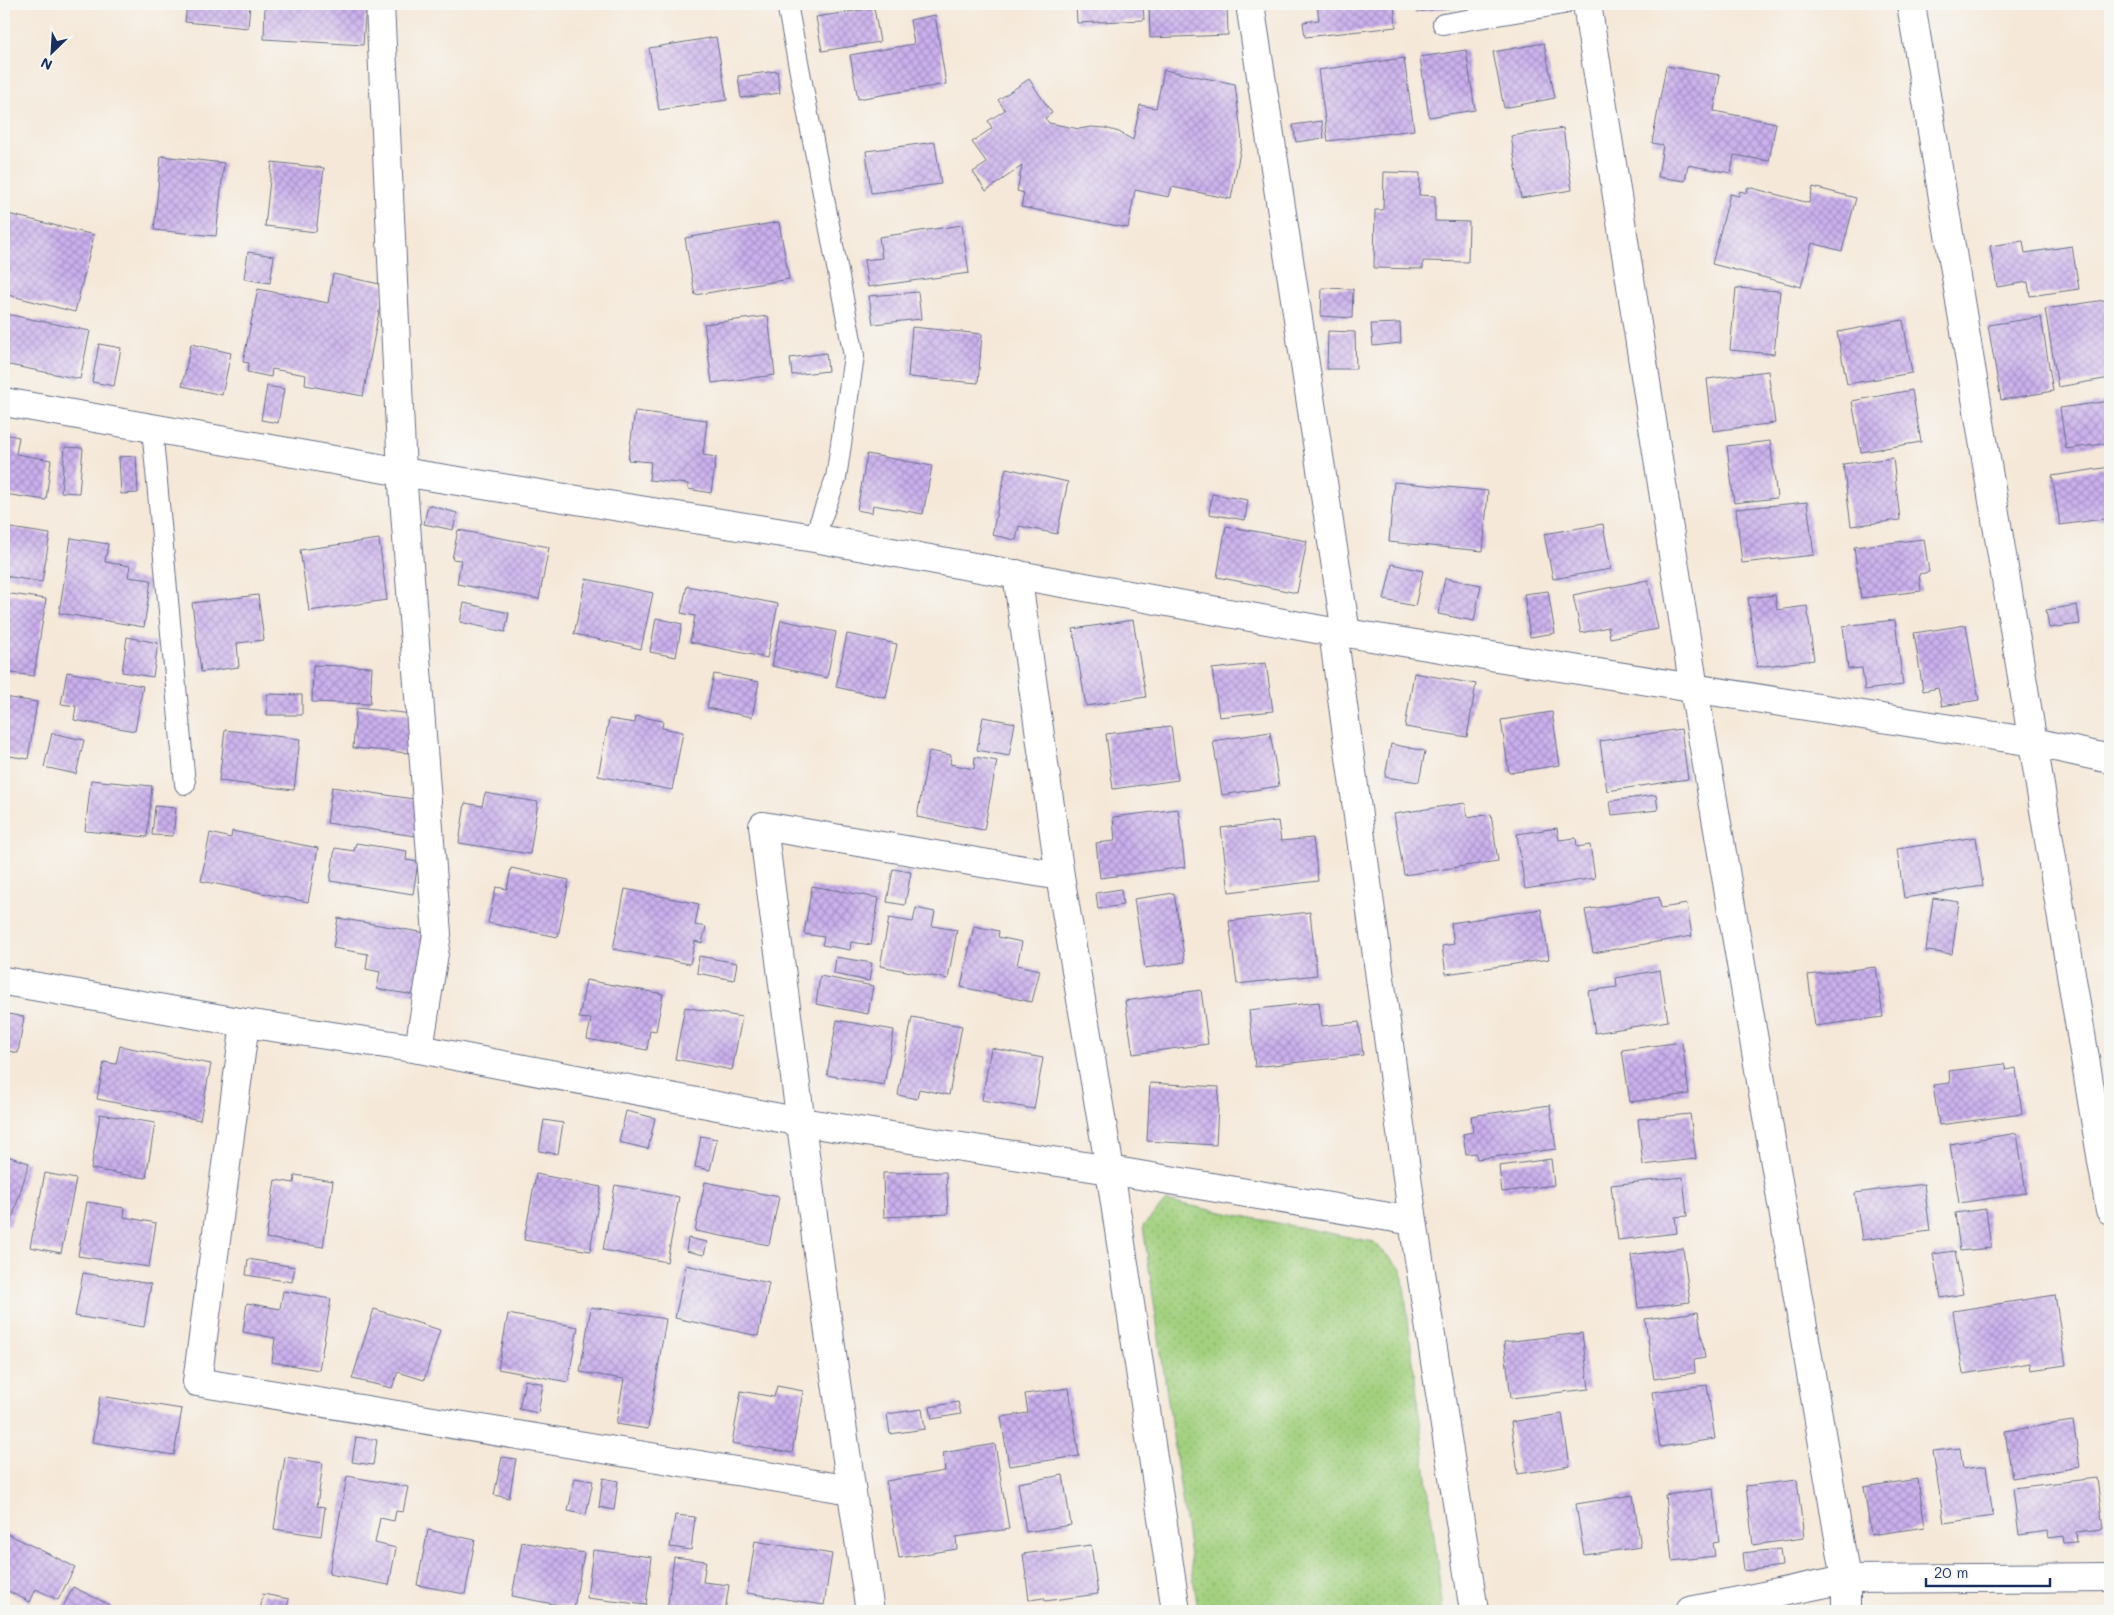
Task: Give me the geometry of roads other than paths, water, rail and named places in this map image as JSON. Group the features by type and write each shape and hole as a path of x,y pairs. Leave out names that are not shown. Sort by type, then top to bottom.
{"street":[{"path":"380,4 402,472 437,934 419,1049"},
{"path":"1250,4 1340,632 1413,1221 1474,1611"},
{"path":"1587,4 1694,689 1846,1579 1846,1611"},
{"path":"1911,4 2110,1210"},
{"path":"4,402 402,472 814,538 1340,632 2033,742 2110,759"},
{"path":"1017,574 1060,876 1110,1170 1176,1611"},
{"path":"870,1611 851,1490 763,826 1060,876"},
{"path":"4,981 245,1023 419,1049 801,1122 1110,1170 1413,1221"},
{"path":"245,1023 197,1382 851,1490"},
{"path":"1690,1611 1846,1579 2110,1578"}],"lane":[{"path":"788,4 854,356 836,478 814,538"},
{"path":"1443,24 1563,4"},
{"path":"152,428 185,784"}]}
